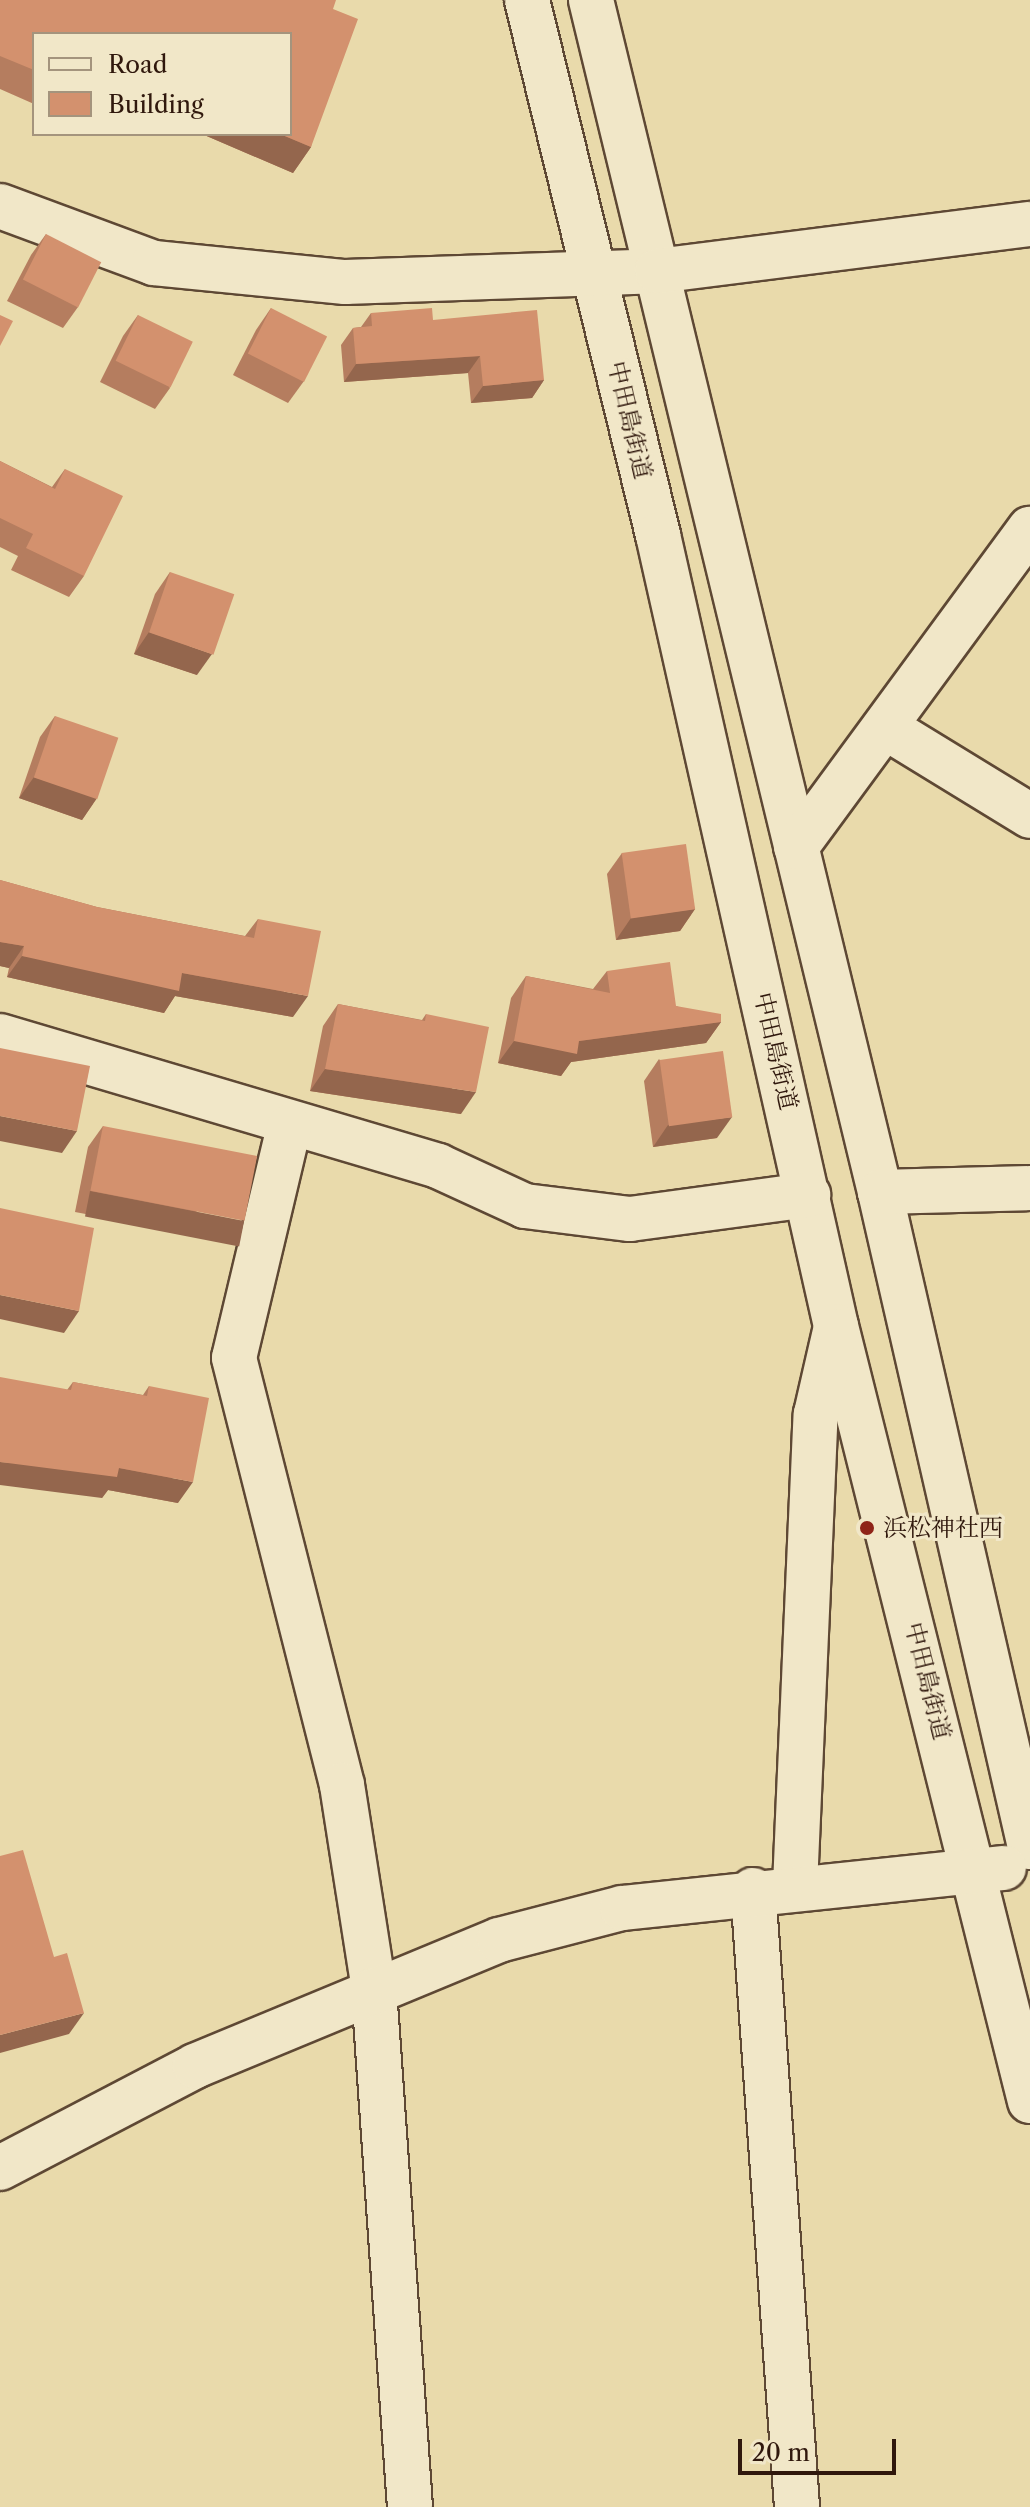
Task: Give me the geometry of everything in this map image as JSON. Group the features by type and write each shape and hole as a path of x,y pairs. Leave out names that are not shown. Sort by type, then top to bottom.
{"street":[{"name":"中田島街道","path":"527,0 595,273 836,1326 976,1870 1030,2101"},
{"path":"591,0 880,1192 1030,1847"},
{"path":"0,206 154,263 345,282 657,271 1030,224"},
{"path":"796,847 1030,529"},
{"path":"885,727 1030,816"},
{"path":"0,1036 38,1042 289,1127 438,1166 525,1206 630,1219 808,1195"},
{"path":"289,1127 234,1358 342,1785 374,1990 410,2507"},
{"path":"880,1192 1030,1188"},
{"path":"797,2507 774,1888 816,1414 836,1326"},
{"path":"0,2168 195,2066 499,1940 591,1916 774,1888 1030,1865"}],"building":[{"path":"0,0 336,0 333,9 358,19 311,147 285,136 292,136 292,32 32,32 32,69 0,56"},
{"path":"46,234 101,262 78,308 23,279"},
{"path":"271,308 327,337 304,382 248,353"},
{"path":"432,308 433,320 537,310 544,380 483,386 480,356 356,364 353,328 372,326 371,313"},
{"path":"0,315 13,321 0,346"},
{"path":"138,315 193,342 170,388 116,361"},
{"path":"0,461 55,489 65,469 123,496 84,576 26,548 33,534 0,518"},
{"path":"170,572 234,594 213,655 149,633"},
{"path":"55,716 118,738 97,799 34,777"},
{"path":"686,844 695,909 631,918 622,853"},
{"path":"0,880 97,907 254,938 258,919 321,931 308,996 182,973 179,991 22,956 24,946 0,942"},
{"path":"670,962 676,1006 721,1014 721,1022 579,1041 577,1054 514,1041 526,976 610,993 607,971"},
{"path":"338,1004 425,1021 426,1014 489,1027 476,1092 325,1069"},
{"path":"0,1048 90,1066 77,1131 0,1116"},
{"path":"723,1051 732,1117 669,1126 660,1060"},
{"path":"103,1126 257,1156 245,1221 90,1191"},
{"path":"0,1208 94,1228 79,1311 0,1295"},
{"path":"0,1377 71,1390 73,1382 147,1396 149,1386 209,1398 193,1482 119,1468 117,1477 0,1462"},
{"path":"23,1850 54,1957 67,1953 84,2013 0,2035 0,1856"}],"place":[{"name":"浜松神社西","path":"867,1528"}]}
